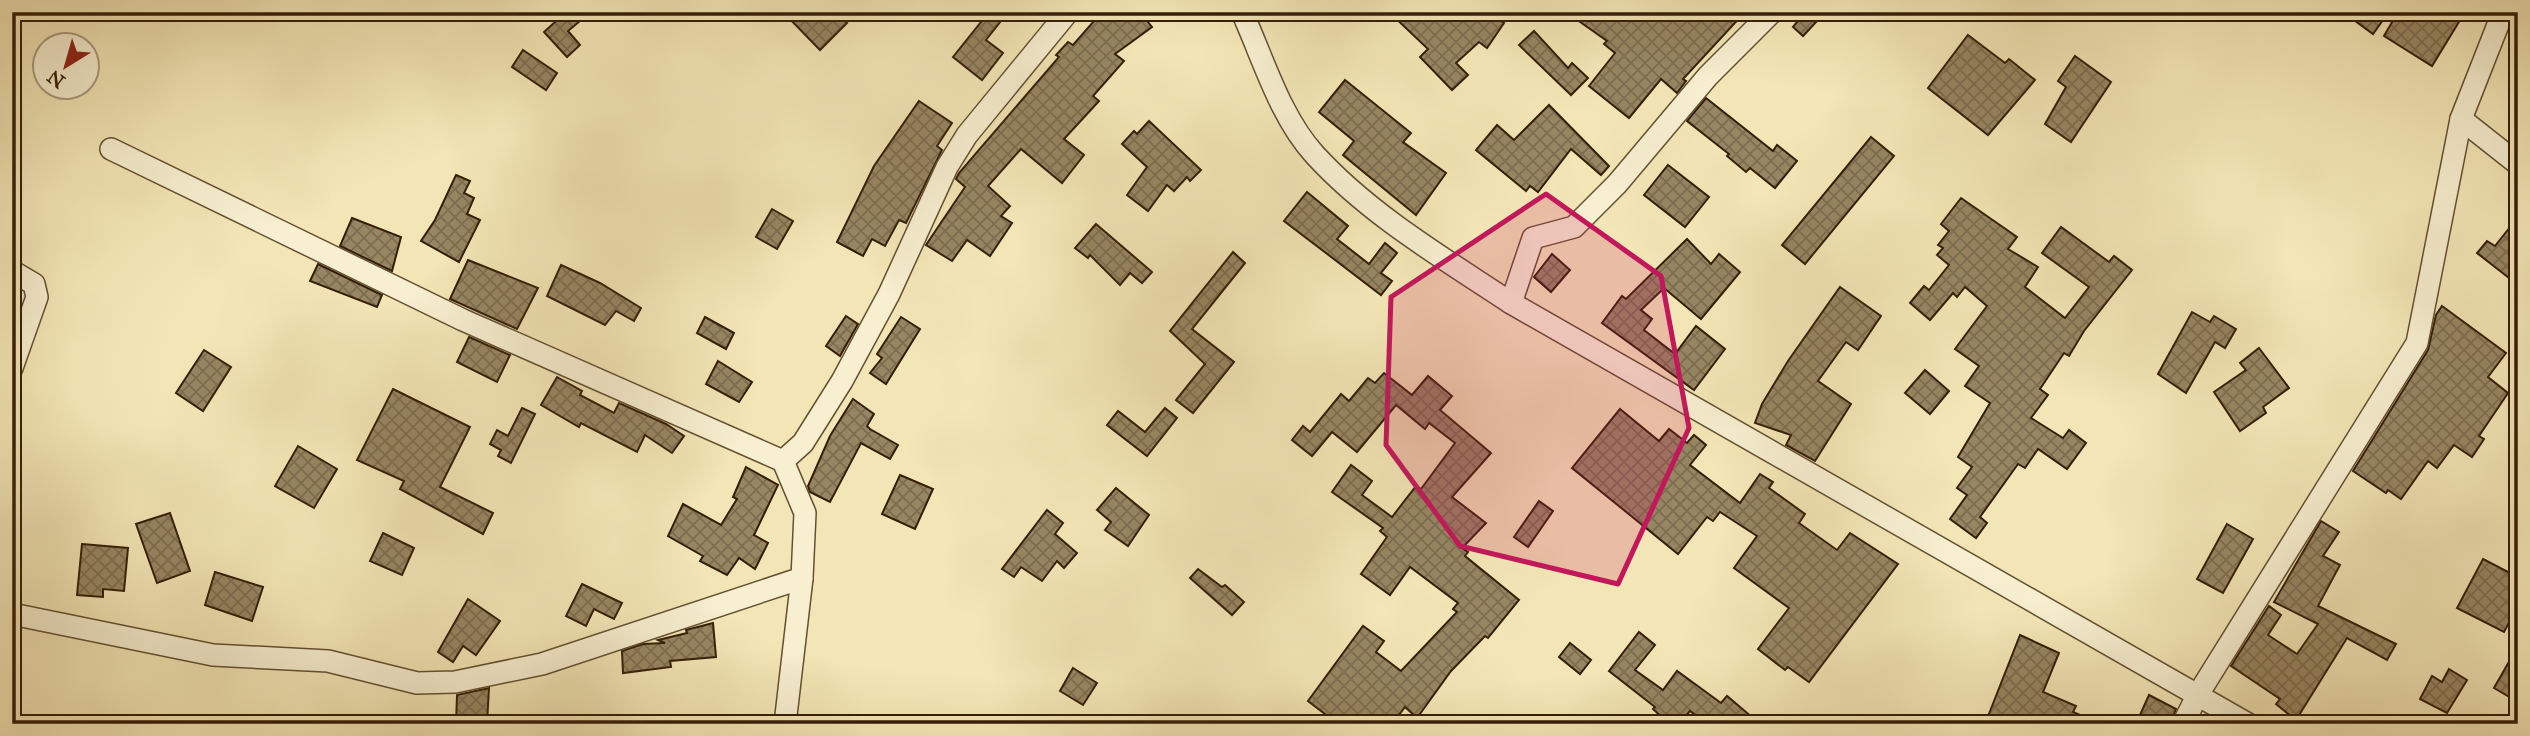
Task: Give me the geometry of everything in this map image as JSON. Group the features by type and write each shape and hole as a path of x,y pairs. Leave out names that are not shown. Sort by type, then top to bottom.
{"street":[{"path":"783,461 803,443 842,381 889,294 947,167 1068,12"},
{"path":"1242,12 1287,113 1314,154 1395,226 1511,303 2248,724"},
{"path":"1511,303 1533,238 1574,227 1617,184 1709,76 1772,12"},
{"path":"2183,724 2197,696 2417,343 2461,119 2503,12"},
{"path":"2461,119 2518,164"},
{"path":"111,149 463,320 783,461 805,513 802,578 785,724"},
{"path":"12,271 34,284 37,297 12,368"},
{"path":"12,614 213,655 328,661 417,683 455,682 542,664 802,578"}],"highlighted area":[{"path":"1546,194 1661,276 1689,428 1618,584 1460,546 1386,445 1391,297"}],"building":[{"path":"566,12 572,12 580,21 568,31 580,45 567,57 544,32"},
{"path":"783,12 836,12 847,23 820,50"},
{"path":"989,12 1008,12 986,40 1003,53 982,80 953,57"},
{"path":"1089,12 1140,12 1152,27 1115,54 1124,61 1093,96 1099,101 1064,139 1084,155 1062,183 1021,149 988,186 1010,206 1001,216 1012,223 990,256 967,240 952,261 926,245 965,187 956,179 959,173 1059,57 1056,55 1068,42 1073,45 1095,20"},
{"path":"1389,12 1488,12 1504,23 1487,48 1479,42 1456,63 1468,75 1452,90 1420,57 1428,49"},
{"path":"1566,12 1682,12 1692,20 1698,12 1745,12 1683,79 1686,81 1677,93 1661,79 1629,118 1589,86 1615,53 1604,44 1607,41"},
{"path":"1805,12 1818,20 1803,36 1793,27"},
{"path":"2343,12 2372,12 2383,20 2373,34"},
{"path":"2398,12 2465,12 2432,66 2384,36"},
{"path":"1534,31 1568,68 1572,63 1588,78 1571,95 1519,45"},
{"path":"1968,35 2005,63 2009,59 2035,80 1988,135 1928,88"},
{"path":"523,50 557,73 546,90 512,67"},
{"path":"2075,56 2111,82 2071,142 2045,124 2066,87 2058,81"},
{"path":"1345,80 1411,133 1403,142 1446,173 1416,215 1343,155 1354,141 1319,112"},
{"path":"1706,98 1773,151 1777,145 1797,161 1775,188 1750,168 1746,172 1727,156 1729,154 1687,121"},
{"path":"919,101 952,123 937,146 942,150 906,223 899,220 885,246 872,239 863,256 837,242 874,166"},
{"path":"1549,105 1609,166 1601,175 1571,149 1538,192 1530,186 1526,191 1476,150 1497,125 1514,140"},
{"path":"1149,121 1201,170 1190,181 1187,177 1174,191 1167,185 1148,211 1127,195 1147,167 1122,144 1134,131 1137,134"},
{"path":"1871,137 1894,156 1805,264 1782,245"},
{"path":"1668,165 1709,197 1685,227 1644,195"},
{"path":"456,175 470,181 464,193 474,198 467,214 480,220 459,262 421,241 435,220"},
{"path":"1307,192 1348,226 1337,239 1369,264 1385,243 1397,253 1381,273 1392,281 1381,295 1284,221"},
{"path":"1961,198 2017,237 2008,249 2038,267 2025,287 2065,318 2089,287 2042,253 2061,227 2109,262 2114,256 2132,270 2084,331 2069,356 2064,353 2040,389 2048,395 2031,418 2063,438 2069,430 2086,443 2067,469 2038,449 2025,468 2018,464 1980,517 1987,523 1976,538 1950,519 1967,495 1957,488 1972,467 1958,457 1990,403 1965,386 1979,366 1955,349 1987,306 1965,287 1957,297 1953,293 1930,320 1910,303 1924,286 1929,290 1949,265 1937,255 1943,248 1938,245 1949,231 1941,224"},
{"path":"772,209 793,221 777,249 756,237"},
{"path":"2518,217 2518,285 2477,253 2487,241 2495,246"},
{"path":"352,218 401,237 392,271 340,246"},
{"path":"1096,224 1152,272 1142,283 1130,273 1120,285 1090,255 1088,258 1075,248"},
{"path":"1687,239 1711,264 1719,254 1740,272 1701,319 1664,288 1641,310 1652,319 1644,330 1675,354 1696,326 1725,349 1694,390 1602,323 1622,296 1626,299"},
{"path":"1233,252 1245,263 1192,329 1234,362 1193,413 1176,400 1205,364 1170,331"},
{"path":"1552,254 1570,270 1551,292 1534,277"},
{"path":"468,260 538,288 517,329 450,299"},
{"path":"318,264 382,295 377,307 310,281"},
{"path":"561,265 600,283 641,308 634,321 616,311 605,325 547,296"},
{"path":"1840,287 1881,316 1858,350 1846,342 1818,381 1851,404 1815,461 1786,445 1791,435 1755,423 1762,404 1788,361"},
{"path":"2442,306 2506,353 2488,377 2508,393 2479,436 2484,439 2472,457 2454,445 2437,468 2428,461 2401,499 2388,490 2386,493 2353,471 2428,350 2436,315"},
{"path":"2192,312 2210,322 2214,316 2236,329 2225,348 2215,342 2186,393 2158,374"},
{"path":"846,316 858,324 840,356 826,346"},
{"path":"705,317 734,333 726,349 697,333"},
{"path":"901,317 920,329 886,384 870,373 882,358 877,354"},
{"path":"469,337 510,355 497,382 457,362"},
{"path":"2259,348 2289,388 2263,407 2266,413 2240,431 2214,392 2246,370 2240,363"},
{"path":"204,350 231,367 203,411 176,393"},
{"path":"718,361 752,382 739,402 706,384"},
{"path":"1925,370 1949,391 1930,414 1905,393"},
{"path":"1384,373 1412,395 1428,376 1452,396 1440,410 1491,453 1452,497 1486,523 1462,548 1468,552 1465,556 1519,600 1488,638 1485,636 1451,671 1417,718 1405,707 1392,724 1338,724 1308,701 1363,626 1384,641 1376,652 1401,671 1457,612 1453,609 1458,603 1410,567 1390,595 1361,574 1387,537 1380,531 1383,528 1332,492 1351,465 1372,481 1362,495 1392,517 1416,486 1421,489 1455,443 1429,423 1425,429 1396,405 1357,452 1332,432 1312,456 1292,440 1303,426 1310,432 1341,394 1349,401 1368,378 1375,383"},
{"path":"557,377 582,391 580,395 614,413 619,403 666,424 684,436 672,453 645,435 637,452 581,423 579,427 541,405"},
{"path":"393,389 470,427 440,487 493,513 483,534 400,489 404,481 357,460"},
{"path":"853,399 874,414 867,426 898,445 890,459 861,443 830,502 810,492 808,486 830,436"},
{"path":"522,408 535,414 511,463 498,456 501,450 490,444 497,430 508,436"},
{"path":"1165,408 1177,418 1147,456 1107,425 1118,411 1145,432"},
{"path":"1620,409 1659,441 1669,429 1687,443 1694,435 1706,445 1690,465 1740,503 1760,474 1773,482 1769,488 1805,514 1799,523 1837,550 1850,533 1898,564 1809,682 1788,667 1785,670 1758,649 1789,608 1734,568 1757,536 1720,512 1713,521 1707,517 1678,554 1572,468"},
{"path":"298,446 337,469 314,508 275,486"},
{"path":"746,467 778,485 754,535 768,543 755,569 739,558 727,575 700,561 703,556 668,536 683,504 721,525 737,499 733,497"},
{"path":"900,475 933,489 915,529 882,514"},
{"path":"1116,488 1149,515 1128,546 1105,530 1111,522 1097,510"},
{"path":"1539,501 1553,511 1528,547 1514,537"},
{"path":"1047,510 1063,523 1055,534 1077,553 1064,568 1057,561 1042,581 1021,567 1014,577 1002,569"},
{"path":"170,513 190,571 157,583 136,524"},
{"path":"2321,521 2339,532 2323,556 2340,565 2318,606 2396,644 2387,660 2347,638 2296,720 2276,704 2280,699 2231,666 2269,606 2281,615 2268,635 2297,654 2318,624 2274,602"},
{"path":"2227,524 2253,539 2223,593 2197,579"},
{"path":"383,533 414,548 402,575 370,561"},
{"path":"82,544 128,548 124,591 103,589 103,597 77,595"},
{"path":"2483,559 2518,577 2518,606 2504,632 2457,608"},
{"path":"1198,569 1222,587 1225,585 1244,602 1232,615 1190,578"},
{"path":"215,572 263,587 252,621 205,605"},
{"path":"582,584 622,603 614,619 594,609 586,626 566,616"},
{"path":"468,599 500,621 476,655 463,646 453,662 438,652"},
{"path":"713,623 716,657 670,661 671,667 623,673 622,651 643,644 665,643 658,640"},
{"path":"1639,632 1655,645 1635,670 1663,690 1677,671 1721,703 1727,696 1760,724 1706,724 1690,711 1679,724 1669,724 1653,709 1655,707 1609,671"},
{"path":"2020,635 2059,653 2043,692 2076,706 2073,712 2101,724 1985,724"},
{"path":"1570,643 1591,660 1580,674 1559,657"},
{"path":"2518,646 2518,702 2494,688"},
{"path":"1073,668 1097,683 1083,705 1060,691"},
{"path":"2449,669 2467,680 2447,713 2420,699 2432,676 2442,682"},
{"path":"489,688 487,724 456,724 457,695"},
{"path":"2149,695 2176,709 2170,724 2136,724"}]}
